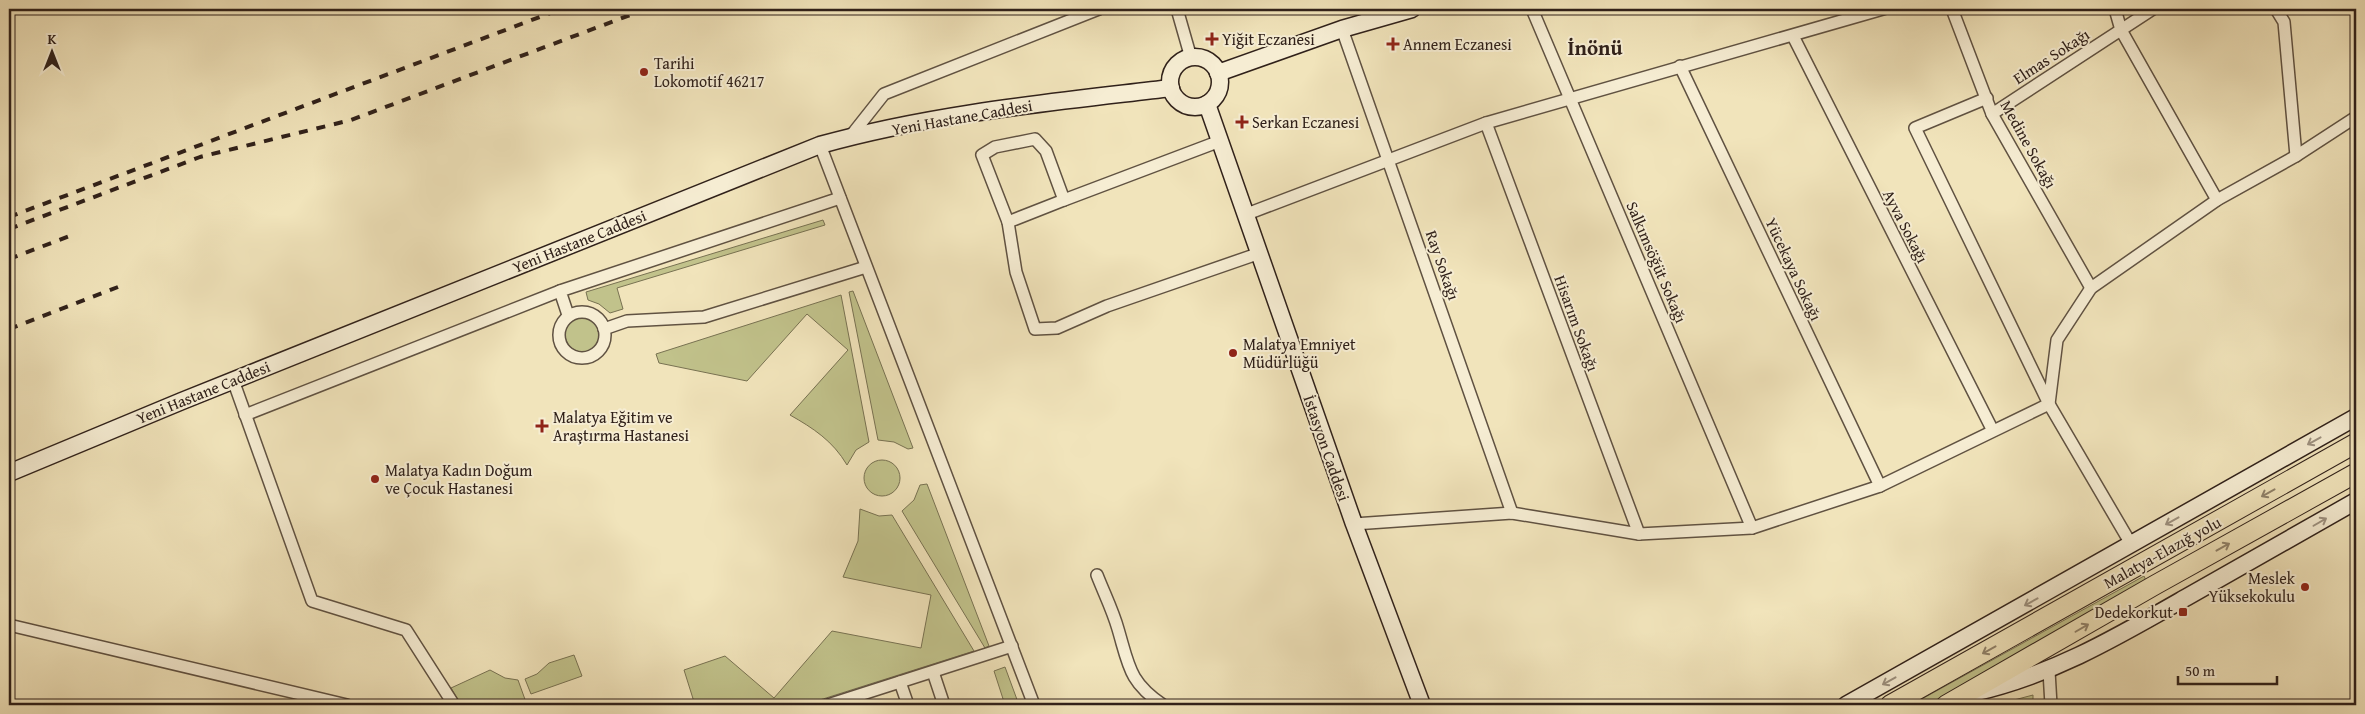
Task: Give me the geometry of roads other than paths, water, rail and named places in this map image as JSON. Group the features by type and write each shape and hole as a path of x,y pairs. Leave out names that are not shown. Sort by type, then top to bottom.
{"highway":[{"name":"Malatya-Elazığ yolu","path":"1890,705 2356,443"},
{"name":"Malatya-Elazığ yolu","path":"1946,705 2163,580 2356,473"}],"main road":[{"path":"1218,73 1342,29 1412,9"},
{"path":"1191,58 1207,61 1218,73 1219,89 1215,97 1206,104 1194,107 1179,102 1171,88 1172,72 1177,66 1191,58"},
{"name":"Yeni Hastane Caddesi","path":"9,473 233,380 820,145 850,137 1010,107 1171,88"},
{"name":"İstasyon Caddesi","path":"1206,104 1247,214 1354,524 1422,705"},
{"path":"1846,705 2356,417"},
{"path":"1964,695 2008,685 2049,671 2125,632 2356,501"}],"street":[{"path":"850,137 884,94 1099,9"},
{"path":"1176,9 1191,58"},
{"name":"Salkımsöğüt Sokağı","path":"1532,9 1752,528"},
{"path":"1247,214 1486,123 1572,100 1680,66 1793,36 1883,9"},
{"name":"Medine Sokağı","path":"1952,9 1992,114 2092,288"},
{"path":"2116,9 2121,30 2218,200"},
{"name":"Elmas Sokağı","path":"1992,114 2154,9"},
{"path":"2276,9 2284,22 2296,156"},
{"name":"Ray Sokağı","path":"1342,29 1390,160 1512,513"},
{"name":"Ayva Sokağı","path":"1793,36 1992,429"},
{"name":"Yücekaya Sokağı","path":"1680,66 1880,486"},
{"path":"1987,98 1915,128 2049,404 2131,544"},
{"path":"2049,404 2057,340 2092,288 2218,200 2296,156 2356,117"},
{"name":"Hisarım Sokağı","path":"1486,123 1639,534"},
{"path":"1064,200 1046,152 1034,138 996,147 982,155 1008,222 1016,272 1035,329 1057,328 1107,306 1260,253"},
{"path":"1008,222 1220,141"},
{"path":"820,145 1034,705"},
{"path":"245,415 560,291 840,198"},
{"path":"604,329 627,320 704,317 866,267"},
{"path":"560,291 568,315"},
{"path":"576,312 590,313 597,316 604,329 603,344 599,351 585,358 570,355 563,350 558,335 559,327 568,315 576,312"},
{"path":"233,380 312,601 406,630 454,705"},
{"path":"1354,524 1512,513 1639,534 1752,528 1880,486 1992,429 2049,404"},
{"path":"1098,575 1118,628 1124,658 1136,682 1163,705"},
{"path":"9,625 347,705"},
{"path":"828,705 1012,646"},
{"path":"2049,671 2051,705"},
{"path":"933,672 944,705"},
{"path":"900,682 908,705"}],"railway":[{"path":"9,217 561,9"},
{"path":"9,229 200,157 351,120 646,9"},
{"path":"9,259 75,234"},
{"path":"9,329 118,287"}],"place":[{"name":"Yiğit Eczanesi","path":"1212,39"},
{"name":"Annem Eczanesi","path":"1393,44"},
{"name":"Tarihi Lokomotif 46217","path":"644,72"},
{"name":"Serkan Eczanesi","path":"1242,122"},
{"name":"Malatya Emniyet Müdürlüğü","path":"1233,353"},
{"name":"Malatya Eğitim ve Araştırma Hastanesi","path":"542,426"},
{"name":"Malatya Kadın Doğum ve Çocuk Hastanesi","path":"375,479"},
{"name":"Meslek Yüksekokulu","path":"2305,587"},
{"name":"Dedekorkut","path":"2183,612"}],"district":[{"name":"İnönü","path":"1595,47"}]}
